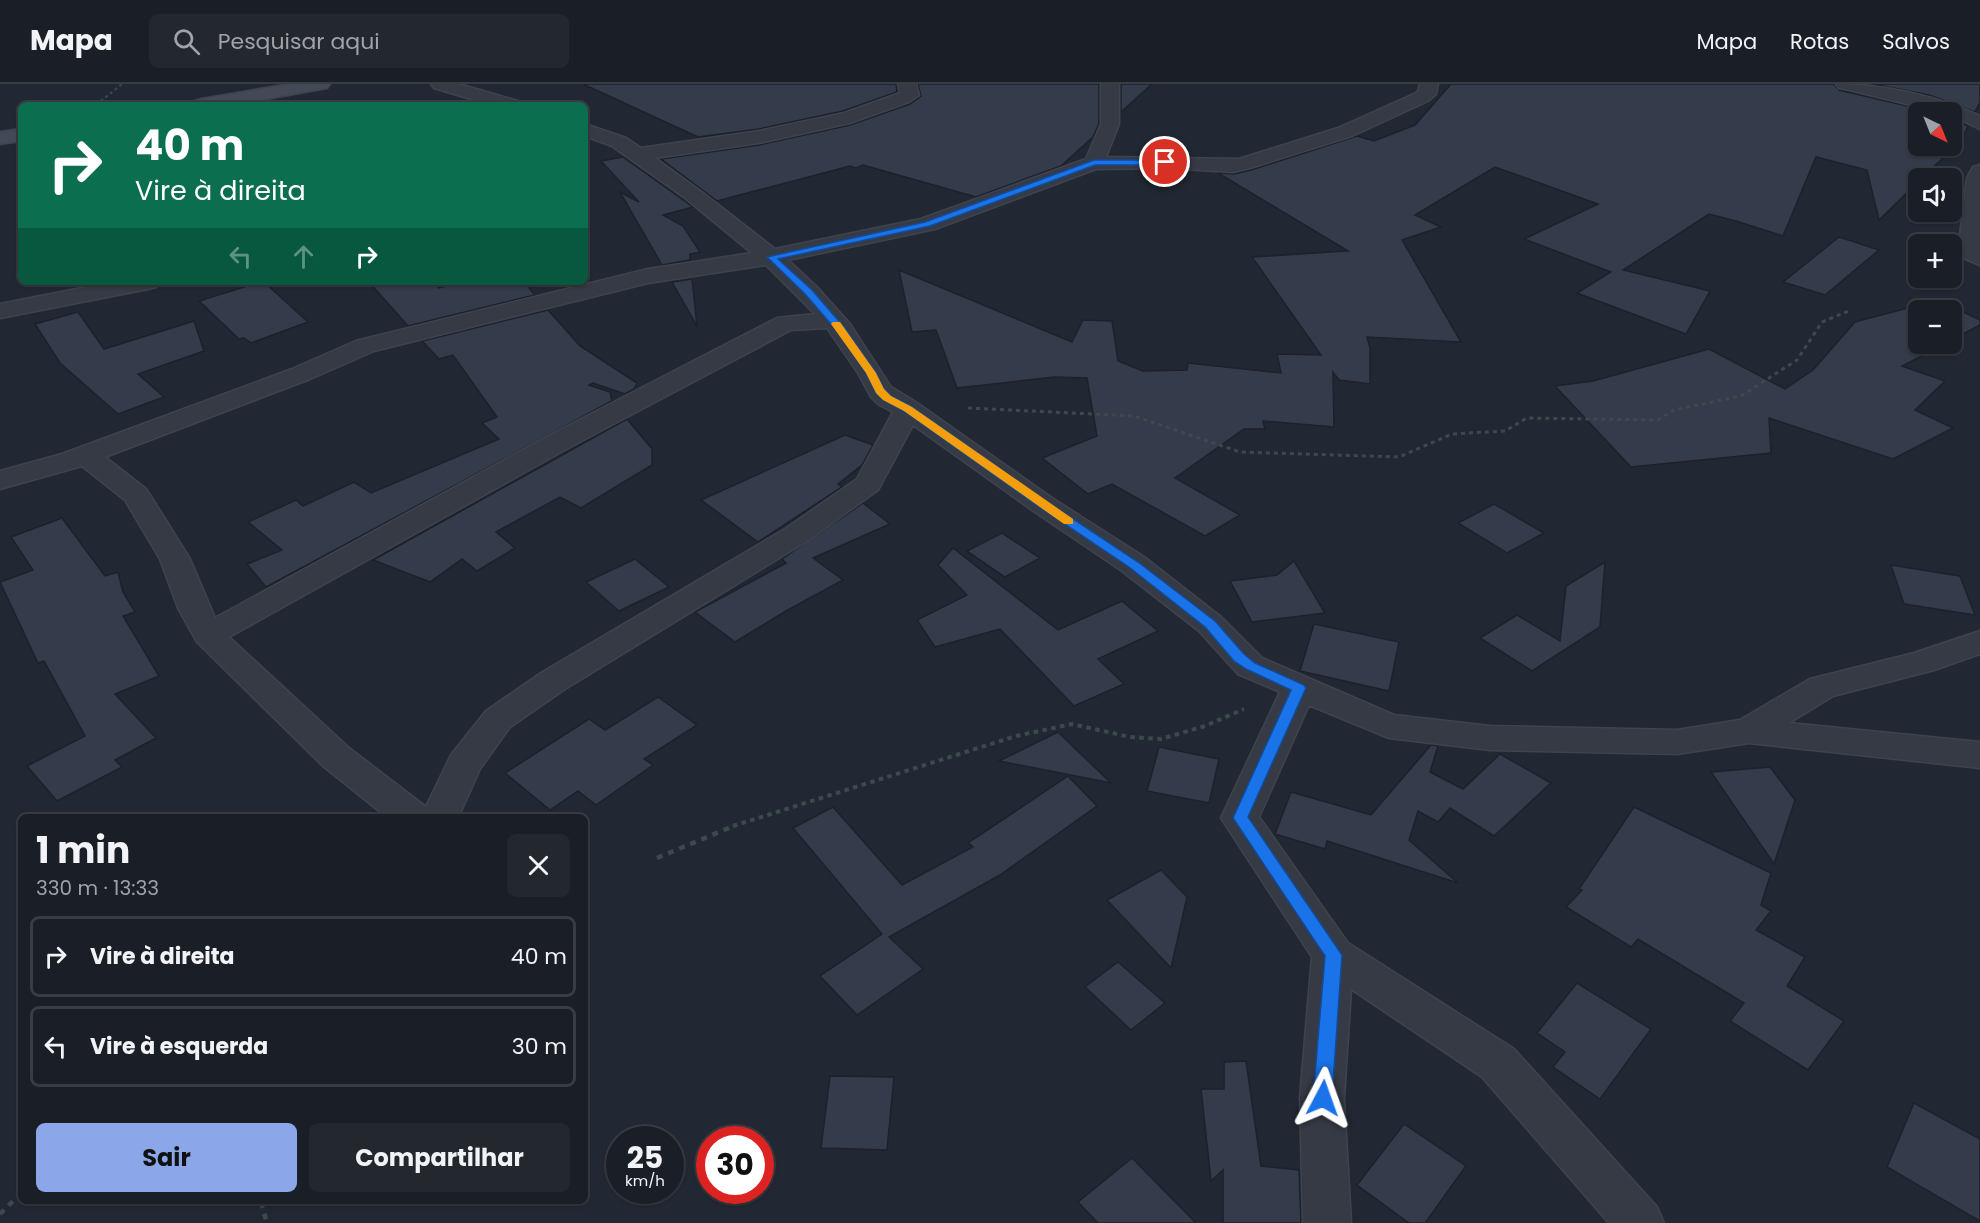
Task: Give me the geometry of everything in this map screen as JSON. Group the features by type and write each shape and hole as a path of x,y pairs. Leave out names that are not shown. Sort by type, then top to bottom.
{"street":[{"path":"219,102 321,84"},
{"path":"440,84 501,102"},
{"path":"637,155 759,137 850,117 861,110 899,101 910,95 908,84"},
{"path":"1094,163 1110,124 1110,84"},
{"path":"0,480 72,460 301,375 365,346 648,276 771,257 927,224 1094,163 1244,164 1345,132 1422,97 1427,94 1429,84"},
{"path":"1845,84 1953,110 1980,123"},
{"path":"588,131 619,142 692,194 771,257 809,292 833,320 887,398 908,409 1042,504 1133,564 1210,624 1239,657 1251,666 1296,687 1389,726 1490,738 1677,742 1749,731 1980,755"},
{"path":"0,138 18,135"},
{"path":"588,151 619,142"},
{"path":"1980,171 1977,178 1969,252 1980,258"},
{"path":"0,311 133,285"},
{"path":"208,635 562,440 786,323 833,320"},
{"path":"441,814 464,764 498,719 554,681 796,535 868,484 908,409"},
{"path":"84,454 136,495 175,559 194,608 208,635 336,757 409,814"},
{"path":"1749,731 1822,687 1922,662 1980,642"},
{"path":"1296,687 1240,818 1333,955 1498,1063 1640,1223"},
{"path":"1327,1223 1323,1098 1333,955"}],"path":[{"path":"100,102 122,84"},
{"path":"908,409 979,408 1130,415 1240,452 1400,457 1452,434 1505,431 1527,418 1658,420 1674,410 1736,399 1797,360 1822,322 1850,311"},
{"path":"657,858 750,819 1016,736 1072,724 1130,737 1161,739 1205,726 1296,687"},
{"path":"0,1214 18,1196"},
{"path":"262,1204 267,1223"}],"building":[{"path":"583,84 896,84 897,92 843,111 759,129 698,137"},
{"path":"918,84 1099,84 1099,124 1093,137 1061,166 976,197 863,165 856,168 850,166 717,201 661,159 759,145 850,125 910,104 921,96"},
{"path":"1121,84 1152,84 1121,112"},
{"path":"1451,84 1834,84 1839,90 1908,106 1908,156 1945,156 1933,168 1908,168 1908,192 1879,220 1867,170 1816,157 1783,236 1709,214 1623,270 1710,291 1686,334 1577,293 1611,272 1524,239 1598,204 1495,167 1415,215 1441,227 1402,240 1461,342 1367,337 1370,348 1370,384 1339,380 1333,372 1334,427 1263,421 1265,429 1244,429 1175,478 1240,515 1205,536 1112,484 1088,494 1042,458 1097,436 1087,378 1055,377 957,388 936,330 912,332 899,270 1072,342 1083,320 1112,321 1118,361 1143,371 1187,370 1188,363 1281,373 1277,354 1321,355 1252,257 1348,251 1218,173 1234,174 1251,170 1357,136 1374,141 1415,125"},
{"path":"1873,84 1980,84 1980,102 1975,112 1962,107 1962,102 1948,102 1929,95"},
{"path":"1962,123 1968,126 1962,139"},
{"path":"623,157 693,207 663,215 683,226 700,252 690,254 690,260 662,265 620,192 639,202 601,161"},
{"path":"1839,237 1879,250 1825,295 1783,282"},
{"path":"692,279 697,326 672,282"},
{"path":"250,285 267,285 308,322 251,343 244,338 239,339 199,301"},
{"path":"372,285 436,285 439,288 451,285 527,285 535,295 408,326"},
{"path":"1908,308 1908,354 1925,354 1902,366 1945,381 1915,410 1953,428 1893,459 1769,418 1771,453 1631,467 1555,386 1593,381 1709,349 1785,389 1813,370 1855,322"},
{"path":"548,310 580,346 637,383 634,389 625,394 593,383 589,385 610,392 612,401 266,587 247,564 282,550 248,522 296,500 303,506 354,482 371,493 499,439 482,423 497,417 453,355 439,359 422,341"},
{"path":"1962,311 1980,320 1980,325 1962,335"},
{"path":"78,312 104,349 194,321 204,351 138,374 164,397 118,414 60,363 35,324"},
{"path":"627,419 652,449 652,465 581,508 560,497 496,532 515,548 477,571 462,559 430,582 373,560"},
{"path":"845,435 873,445 862,465 838,484 842,487 758,542 701,500"},
{"path":"863,503 890,524 813,558 843,580 735,642 695,612 786,563 782,559"},
{"path":"1494,504 1544,533 1507,553 1458,523"},
{"path":"62,518 105,576 118,572 123,592 135,612 123,616 159,676 115,694 156,738 115,760 122,767 57,801 27,766 85,736 44,661 38,663 0,582 33,570 11,537"},
{"path":"1002,533 1040,558 1005,577 967,551"},
{"path":"953,548 1058,630 1122,601 1158,631 1098,659 1124,684 1074,706 1000,629 935,647 917,620 967,595 938,565"},
{"path":"635,559 669,587 619,611 586,582"},
{"path":"1294,561 1325,613 1252,622 1230,581 1277,575"},
{"path":"1605,562 1600,627 1532,671 1480,638 1517,615 1560,641 1566,586"},
{"path":"1891,565 1960,576 1975,615 1904,604"},
{"path":"1314,624 1399,642 1389,691 1300,671"},
{"path":"658,697 697,725 644,759 653,765 596,805 578,791 550,810 505,773 589,719 605,730"},
{"path":"1058,732 1111,783 999,761"},
{"path":"1431,745 1438,746 1430,772 1463,789 1500,754 1551,783 1494,836 1450,808 1438,822 1418,811 1409,840 1458,883 1327,841 1325,849 1275,834 1291,792 1371,815"},
{"path":"1159,747 1219,759 1209,803 1147,791"},
{"path":"1770,767 1795,800 1774,864 1711,772"},
{"path":"1068,776 1097,806 1000,875 889,937 923,969 857,1015 820,976 882,934 793,828 833,807 902,885 973,847 968,843"},
{"path":"1634,807 1771,873 1761,905 1771,911 1756,930 1805,957 1787,986 1844,1021 1808,1070 1730,1021 1744,1003 1638,939 1631,947 1566,907 1582,890 1579,889"},
{"path":"1161,870 1187,897 1171,968 1107,900"},
{"path":"1118,962 1165,1003 1131,1030 1085,987"},
{"path":"1577,983 1651,1029 1600,1099 1553,1067 1565,1052 1537,1033"},
{"path":"1246,1061 1261,1166 1299,1170 1301,1223 1223,1223 1223,1170 1211,1181 1201,1089 1224,1089 1224,1062"},
{"path":"830,1076 894,1077 887,1150 821,1148"},
{"path":"1914,1103 1980,1139 1980,1221 1887,1167"},
{"path":"1404,1124 1466,1166 1425,1223 1409,1223 1357,1185"},
{"path":"1132,1158 1196,1223 1098,1223 1078,1202"}],"slow traffic":[{"path":"836,324 887,398 908,409 1068,521"}],"route":[{"path":"1165,162 1094,163 927,224 771,257 809,292 840,329 871,373 880,391 887,398 908,409 1042,504 1133,564 1210,624 1239,657 1251,666 1299,688 1240,818 1333,955 1323,1098"}]}
